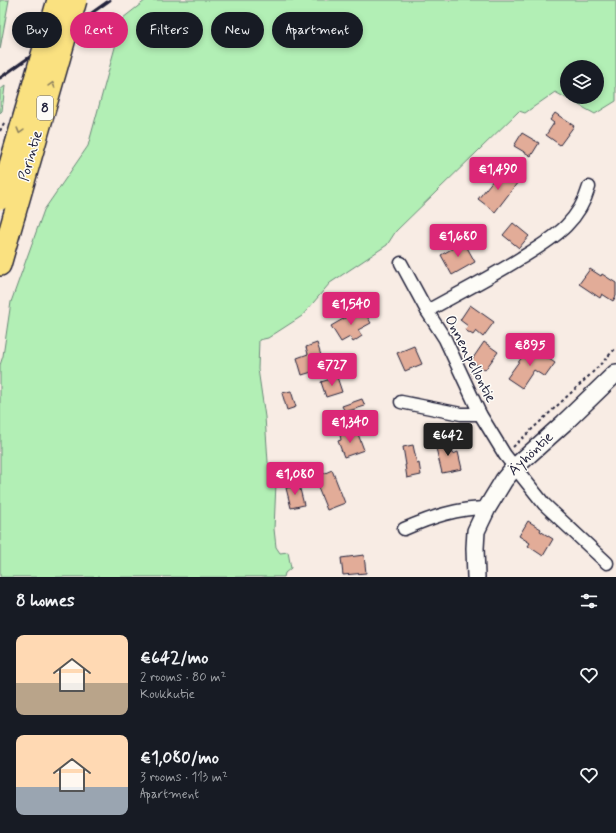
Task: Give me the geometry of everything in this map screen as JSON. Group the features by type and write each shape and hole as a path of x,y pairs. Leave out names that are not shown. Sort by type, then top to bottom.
{"highway":[{"name":"Porintie","path":"0,199 58,0"},
{"name":"Porintie","path":"0,265 76,0"}],"main road":[{"name":"Äyhöntie","path":"476,577 476,531 500,486 514,468 616,373"}],"street":[{"path":"427,310 505,268 540,247 566,226 579,209 587,195 589,187"},
{"name":"Onnenpellontie","path":"401,263 445,339 480,414 514,468 544,504 607,563"},
{"path":"401,402 461,414 480,414"},
{"path":"404,528 452,511 487,508"}],"green space":[{"path":"0,0 9,0 0,49"},
{"path":"146,0 616,0 616,101 595,114 577,104 604,104 604,60 560,60 560,95 555,92 525,113 519,111 396,231 387,245 330,283 302,316 268,338 259,340 258,369 265,417 268,462 276,483 274,529 276,547 280,553 288,552 291,568 285,573 284,577 0,577 0,365 3,356 11,302 44,210 88,146 115,48 128,48 128,14"},
{"path":"5,86 2,111 0,113 0,90"}],"building":[{"path":"555,113 574,126 560,145 546,135 554,123 550,120"},
{"path":"522,133 539,143 531,156 514,146"},
{"path":"502,169 518,182 495,212 478,199"},
{"path":"513,223 529,236 519,248 503,235"},
{"path":"464,242 475,262 452,275 441,255"},
{"path":"590,269 601,276 602,274 616,283 616,296 613,301 602,294 600,298 579,284"},
{"path":"470,305 494,322 483,337 476,331 473,335 465,330 468,326 460,320"},
{"path":"362,308 371,323 358,330 362,336 353,342 350,337 341,342 331,326"},
{"path":"484,342 498,352 485,370 471,361"},
{"path":"317,343 325,368 302,375 297,358 308,354 306,347"},
{"path":"414,346 422,364 405,371 397,353"},
{"path":"530,346 555,363 545,377 534,370 522,388 507,378"},
{"path":"337,377 342,392 326,397 321,382"},
{"path":"291,391 296,407 287,410 282,393"},
{"path":"362,399 365,406 345,412 342,406"},
{"path":"349,432 351,437 358,434 364,450 344,457 338,441 341,440 340,435"},
{"path":"450,440 453,454 458,452 462,469 442,473 435,444"},
{"path":"413,445 421,475 407,478 403,447"},
{"path":"332,470 345,503 327,510 314,478"},
{"path":"299,485 304,505 291,508 286,488"},
{"path":"528,521 553,539 543,556 528,546 530,543 519,536"},
{"path":"364,555 366,573 343,575 341,558"}],"railway":[{"path":"0,78 110,0"}]}
